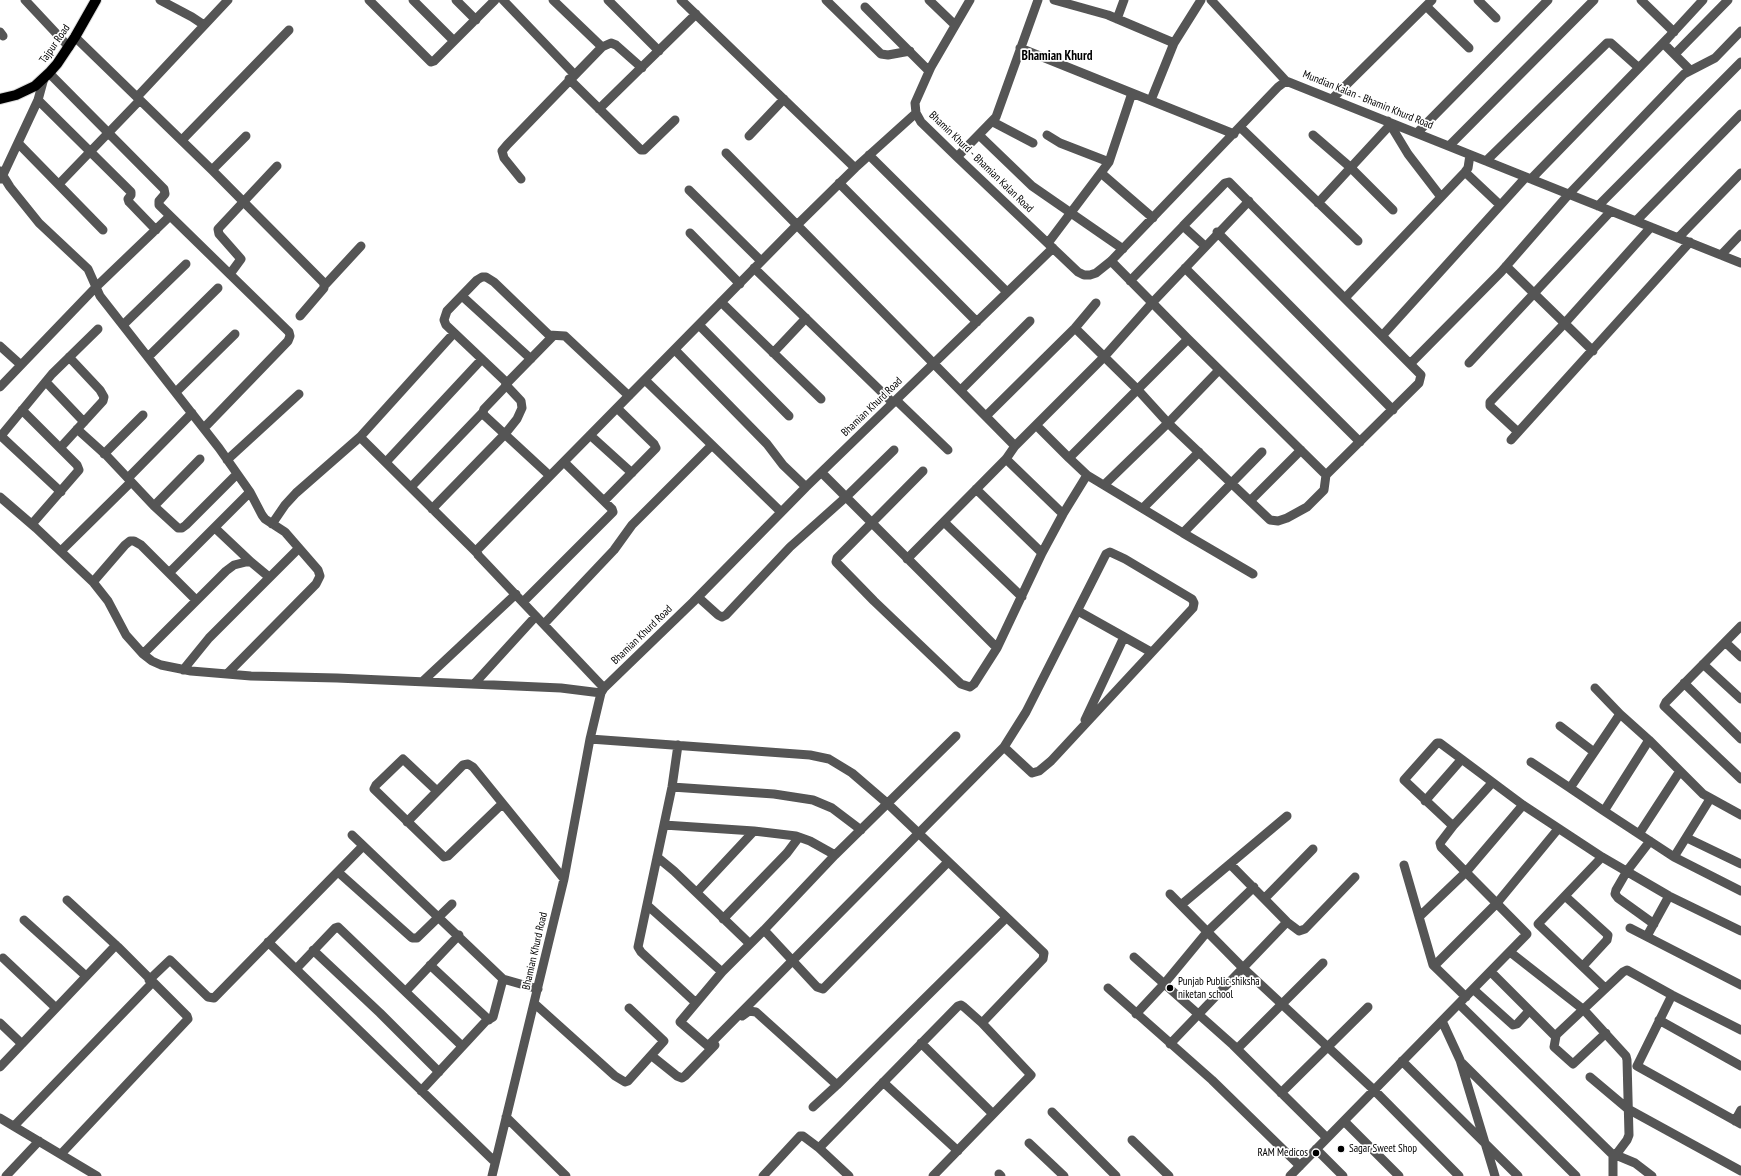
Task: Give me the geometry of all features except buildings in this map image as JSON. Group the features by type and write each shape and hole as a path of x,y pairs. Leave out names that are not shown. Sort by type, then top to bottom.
{"main road":[{"name":"Tajpur Road","path":"0,99 16,95 35,86 46,76 69,47 92,2"}],"street":[{"path":"25,0 69,47"},
{"path":"160,0 192,16 204,26"},
{"path":"59,184 108,133 228,0"},
{"path":"369,0 429,61 434,61 495,0"},
{"path":"413,0 454,41"},
{"path":"456,0 476,20"},
{"path":"503,0 599,109 641,150 644,150 674,120"},
{"path":"553,0 602,47"},
{"path":"608,0 659,51"},
{"path":"681,0 854,168"},
{"path":"826,0 881,54 888,55 910,51"},
{"path":"929,0 955,26"},
{"name":"Bhamin Khurd - Bhamian Kalan Road","path":"970,0 929,71 916,103 916,113 921,122 1051,246"},
{"path":"957,157 993,122 1038,0"},
{"path":"1054,0 1118,19 1174,42"},
{"path":"1118,19 1124,0"},
{"path":"1151,100 1174,42 1201,0"},
{"path":"1212,0 1286,81"},
{"path":"1478,0 1496,18"},
{"path":"1417,133 1548,0"},
{"path":"1449,146 1594,0"},
{"path":"1641,0 1674,32"},
{"path":"1382,336 1500,205 1639,68 1703,0"},
{"path":"1675,54 1728,0"},
{"path":"1332,99 1429,3 1469,48"},
{"path":"865,7 929,71"},
{"path":"599,109 696,14"},
{"path":"182,140 289,30"},
{"path":"1410,364 1506,266 1569,194 1684,74 1715,58 1741,31"},
{"path":"75,37 182,140 325,285"},
{"path":"522,179 504,158 502,151 602,47 611,43 616,45 642,68"},
{"path":"1486,161 1607,43 1611,43 1639,68"},
{"path":"1663,43 1690,70"},
{"path":"1020,48 1132,93 1237,131 1318,203 1358,241"},
{"path":"1598,206 1741,62"},
{"path":"204,428 283,346 290,336 289,332 158,203 164,194 164,189 108,133 46,76 38,100 1,175 38,223 92,274 100,296 204,428 250,492 262,515 272,524 285,532 318,570 319,579 227,674"},
{"name":"Mundian Kalan - Bhamin Khurd Road","path":"1051,246 1078,272 1084,275 1096,273 1123,249 1278,87 1286,81 1741,263"},
{"name":"Bhamian Khurd Road","path":"492,1176 535,1004 564,879 590,739 603,690 698,597 806,487 977,322 1051,246 1071,214 1109,162 1132,93"},
{"path":"748,136 784,99"},
{"path":"38,100 130,192 131,195 128,201 156,230"},
{"path":"477,553 477,550 740,284 754,268 854,168 916,113"},
{"path":"1636,221 1741,114"},
{"path":"993,122 1033,143"},
{"path":"1318,203 1389,123 1408,154 1441,197"},
{"path":"979,135 1032,186 1123,249"},
{"path":"1313,135 1350,167 1393,210"},
{"path":"212,170 246,136"},
{"path":"1047,136 1060,143 1109,162"},
{"path":"18,143 103,230"},
{"path":"726,153 935,363 1015,446"},
{"path":"869,155 1007,292"},
{"path":"1345,298 1465,172 1470,155"},
{"path":"230,274 241,259 219,234 218,229 277,166"},
{"path":"1465,172 1500,205"},
{"path":"1101,173 1153,218"},
{"path":"1678,238 1741,173"},
{"path":"839,183 977,322"},
{"path":"1075,328 1138,390 1168,423 1270,520 1278,521 1287,518 1307,507 1322,493 1325,486 1326,475 1420,383 1421,379 1419,373 1230,183 1227,183 1183,226 1130,281"},
{"path":"689,190 761,261"},
{"path":"907,559 1006,459 1015,446 1104,357 1217,232 1248,201"},
{"path":"1469,363 1611,211"},
{"path":"0,387 96,287 170,216"},
{"path":"1183,226 1205,246"},
{"path":"1518,432 1490,406 1490,402 1564,324 1651,227"},
{"path":"1217,232 1393,410"},
{"path":"690,233 740,284"},
{"path":"1721,255 1741,234"},
{"path":"1510,440 1690,242"},
{"path":"300,316 325,285 361,246"},
{"path":"1111,261 1326,475"},
{"path":"123,325 186,264"},
{"path":"1506,266 1592,351"},
{"path":"754,268 895,402 948,450"},
{"path":"1185,268 1360,442"},
{"path":"432,509 505,434 517,419 522,408 521,401 517,396 482,359 446,325 444,316 446,311 477,280 486,277 494,282 546,332 553,336"},
{"path":"148,357 218,288"},
{"path":"462,296 531,359"},
{"path":"721,302 821,399"},
{"path":"986,416 1075,328 1096,303"},
{"path":"773,353 806,318"},
{"path":"961,390 1030,321"},
{"path":"699,325 789,416"},
{"path":"62,492 0,436 68,357 98,330"},
{"path":"272,524 296,492 360,437 454,333"},
{"path":"176,392 234,334"},
{"path":"411,487 483,412 506,384 553,336 565,336 629,396"},
{"path":"1069,458 1188,339"},
{"path":"0,346 21,365"},
{"path":"675,350 767,444 783,465 806,487"},
{"path":"60,448 103,401 104,397 100,390 68,357"},
{"path":"386,462 482,359"},
{"path":"1104,485 1168,423 1219,370"},
{"path":"645,380 781,512"},
{"path":"46,382 84,422"},
{"path":"227,460 299,394"},
{"path":"604,501 656,446 617,408"},
{"path":"22,410 77,465 79,470 62,492 32,524"},
{"path":"483,412 484,415 550,476"},
{"path":"61,551 192,413"},
{"path":"104,454 143,415"},
{"path":"1036,425 1087,475 1253,574"},
{"path":"77,429 104,454 174,526 182,528 237,474"},
{"path":"590,435 632,473"},
{"path":"360,437 477,553 544,624 603,690"},
{"path":"544,624 614,550 632,525 712,445"},
{"path":"698,597 718,615 724,616 790,547 846,497 894,450"},
{"path":"1250,501 1301,450"},
{"path":"1143,508 1199,452"},
{"path":"1184,533 1231,482 1262,452"},
{"path":"154,506 200,459"},
{"path":"1006,459 1063,514"},
{"path":"523,602 612,513 612,509 564,462"},
{"path":"923,471 837,558 836,562 874,601 966,687 970,687 974,684 997,648 1042,553 1063,514 1087,475"},
{"path":"822,473 997,648"},
{"path":"976,489 1042,553"},
{"path":"169,573 250,492"},
{"path":"0,497 32,524 93,582 108,602 126,635 143,654 152,661 161,665 183,670 251,676 423,681 603,690"},
{"path":"944,522 1022,597"},
{"path":"215,528 269,577"},
{"path":"93,582 125,545 130,541 134,541 141,545 196,600"},
{"path":"183,670 209,638 299,548"},
{"path":"956,736 835,855 722,972 680,1022 708,1046 1004,747 1026,712 1106,554 1110,552 1125,559 1190,597 1193,601 1193,608 1051,761 1035,773 1029,771 1004,747"},
{"path":"143,654 226,571 234,566 251,562"},
{"path":"423,681 516,594"},
{"path":"1078,610 1151,652"},
{"path":"474,684 536,616"},
{"path":"1741,626 1666,702 1665,708 1741,779"},
{"path":"1081,728 1124,637"},
{"path":"1725,642 1741,657"},
{"path":"1703,664 1741,700"},
{"path":"1684,683 1741,739"},
{"path":"1595,688 1620,714 1710,799 1741,815"},
{"path":"1570,788 1620,714"},
{"path":"1560,726 1594,752"},
{"path":"590,739 810,755 829,759 852,773 888,804 1044,953 1045,957 982,1023"},
{"path":"1604,811 1649,740"},
{"path":"1453,826 1405,782 1404,779 1438,742 1523,805 1602,857 1669,896 1741,931"},
{"path":"678,745 672,787 638,944 639,950 696,1003"},
{"path":"437,791 403,759 374,788 375,791 441,856 445,857 502,804"},
{"path":"1425,801 1461,760"},
{"path":"1531,762 1674,857 1741,891"},
{"path":"407,822 463,765 468,764 473,767 564,879"},
{"path":"1639,834 1680,771"},
{"path":"1492,783 1453,826 1439,844 1527,934"},
{"path":"672,787 774,794 813,800 832,808 861,830"},
{"path":"1674,857 1710,799"},
{"path":"1420,917 1466,872 1523,805"},
{"path":"1181,905 1287,816"},
{"path":"664,825 754,831 799,837 810,841 835,855"},
{"path":"1434,966 1497,903 1558,829"},
{"path":"697,892 754,831"},
{"path":"352,835 503,979 538,989"},
{"path":"723,919 787,853 799,837"},
{"path":"1687,838 1741,864"},
{"path":"1650,841 1627,871 1615,894 1618,898 1654,924"},
{"path":"14,1126 170,960 208,997 213,998 363,846"},
{"path":"1265,898 1313,849"},
{"path":"657,857 697,892 750,944"},
{"path":"1290,1176 1602,857"},
{"path":"764,930 817,987 823,989 948,862"},
{"path":"1230,864 1287,922 1299,931 1305,929 1355,878"},
{"path":"1404,865 1434,966 1462,1001 1614,1156 1635,1163 1652,1176"},
{"path":"338,872 411,938 417,938 452,904"},
{"path":"1136,1014 1164,984 1207,932 1254,887"},
{"path":"1170,894 1242,968 1374,1090 1459,1176"},
{"path":"1565,896 1608,935 1607,940 1583,966"},
{"path":"1647,936 1669,896"},
{"path":"61,1154 188,1020 187,1016 116,945 67,900"},
{"path":"647,905 722,972"},
{"path":"813,1107 1006,918"},
{"path":"24,920 86,976"},
{"path":"1170,1044 1287,922"},
{"path":"1538,924 1605,988"},
{"path":"296,969 313,950 335,928 338,927 462,1046"},
{"path":"1630,928 1741,985"},
{"path":"406,991 459,936"},
{"path":"268,942 495,1162"},
{"path":"0,1067 116,945"},
{"path":"313,950 380,1013 438,1072"},
{"path":"1510,952 1584,1010 1606,1033 1624,1054 1627,1060 1628,1137 1614,1156 1613,1176"},
{"path":"1134,957 1237,1049 1327,1138"},
{"path":"3,958 56,1008"},
{"path":"1237,1049 1323,963"},
{"path":"430,965 489,1020"},
{"path":"1606,1033 1573,1064 1554,1047 1556,1036 1605,988 1627,970 1741,1030"},
{"path":"1491,972 1553,1035 1556,1036"},
{"path":"421,1091 462,1046 494,1015 503,979"},
{"path":"1108,988 1212,1080 1300,1166"},
{"path":"1473,989 1513,1025 1517,1024 1529,1011"},
{"path":"1672,995 1637,1064 1638,1066 1738,1123 1741,1110"},
{"path":"535,1004 622,1081 628,1081 663,1044 664,1040 629,1008"},
{"path":"819,1148 960,1005 964,1006 982,1023 1031,1075 933,1176"},
{"path":"1281,1093 1368,1007"},
{"path":"652,1056 677,1076 684,1077 744,1014 752,1011 756,1012 837,1085"},
{"path":"1659,1020 1741,1066"},
{"path":"1442,1022 1461,1062 1495,1176"},
{"path":"0,1023 22,1044"},
{"path":"921,1043 993,1114"},
{"path":"1402,1061 1518,1176"},
{"path":"1461,1062 1576,1176"},
{"path":"1590,1077 1628,1109 1741,1171"},
{"path":"883,1082 958,1151"},
{"path":"1052,1112 1116,1176"},
{"path":"506,1117 566,1176"},
{"path":"0,1118 97,1176"},
{"path":"1344,1121 1399,1176"},
{"path":"763,1176 800,1136 804,1136 819,1148 849,1176"},
{"path":"1132,1140 1169,1176"},
{"path":"6,1176 39,1141"},
{"path":"1029,1143 1064,1176"},
{"path":"1316,1149 1343,1176"}],"place":[{"name":"Punjab Public shiksha niketan school","path":"1170,988"},
{"name":"Sagar Sweet Shop","path":"1341,1149"},
{"name":"RAM Medicos","path":"1316,1153"}],"district":[{"name":"Bhamian Khurd","path":"1057,56"}]}
